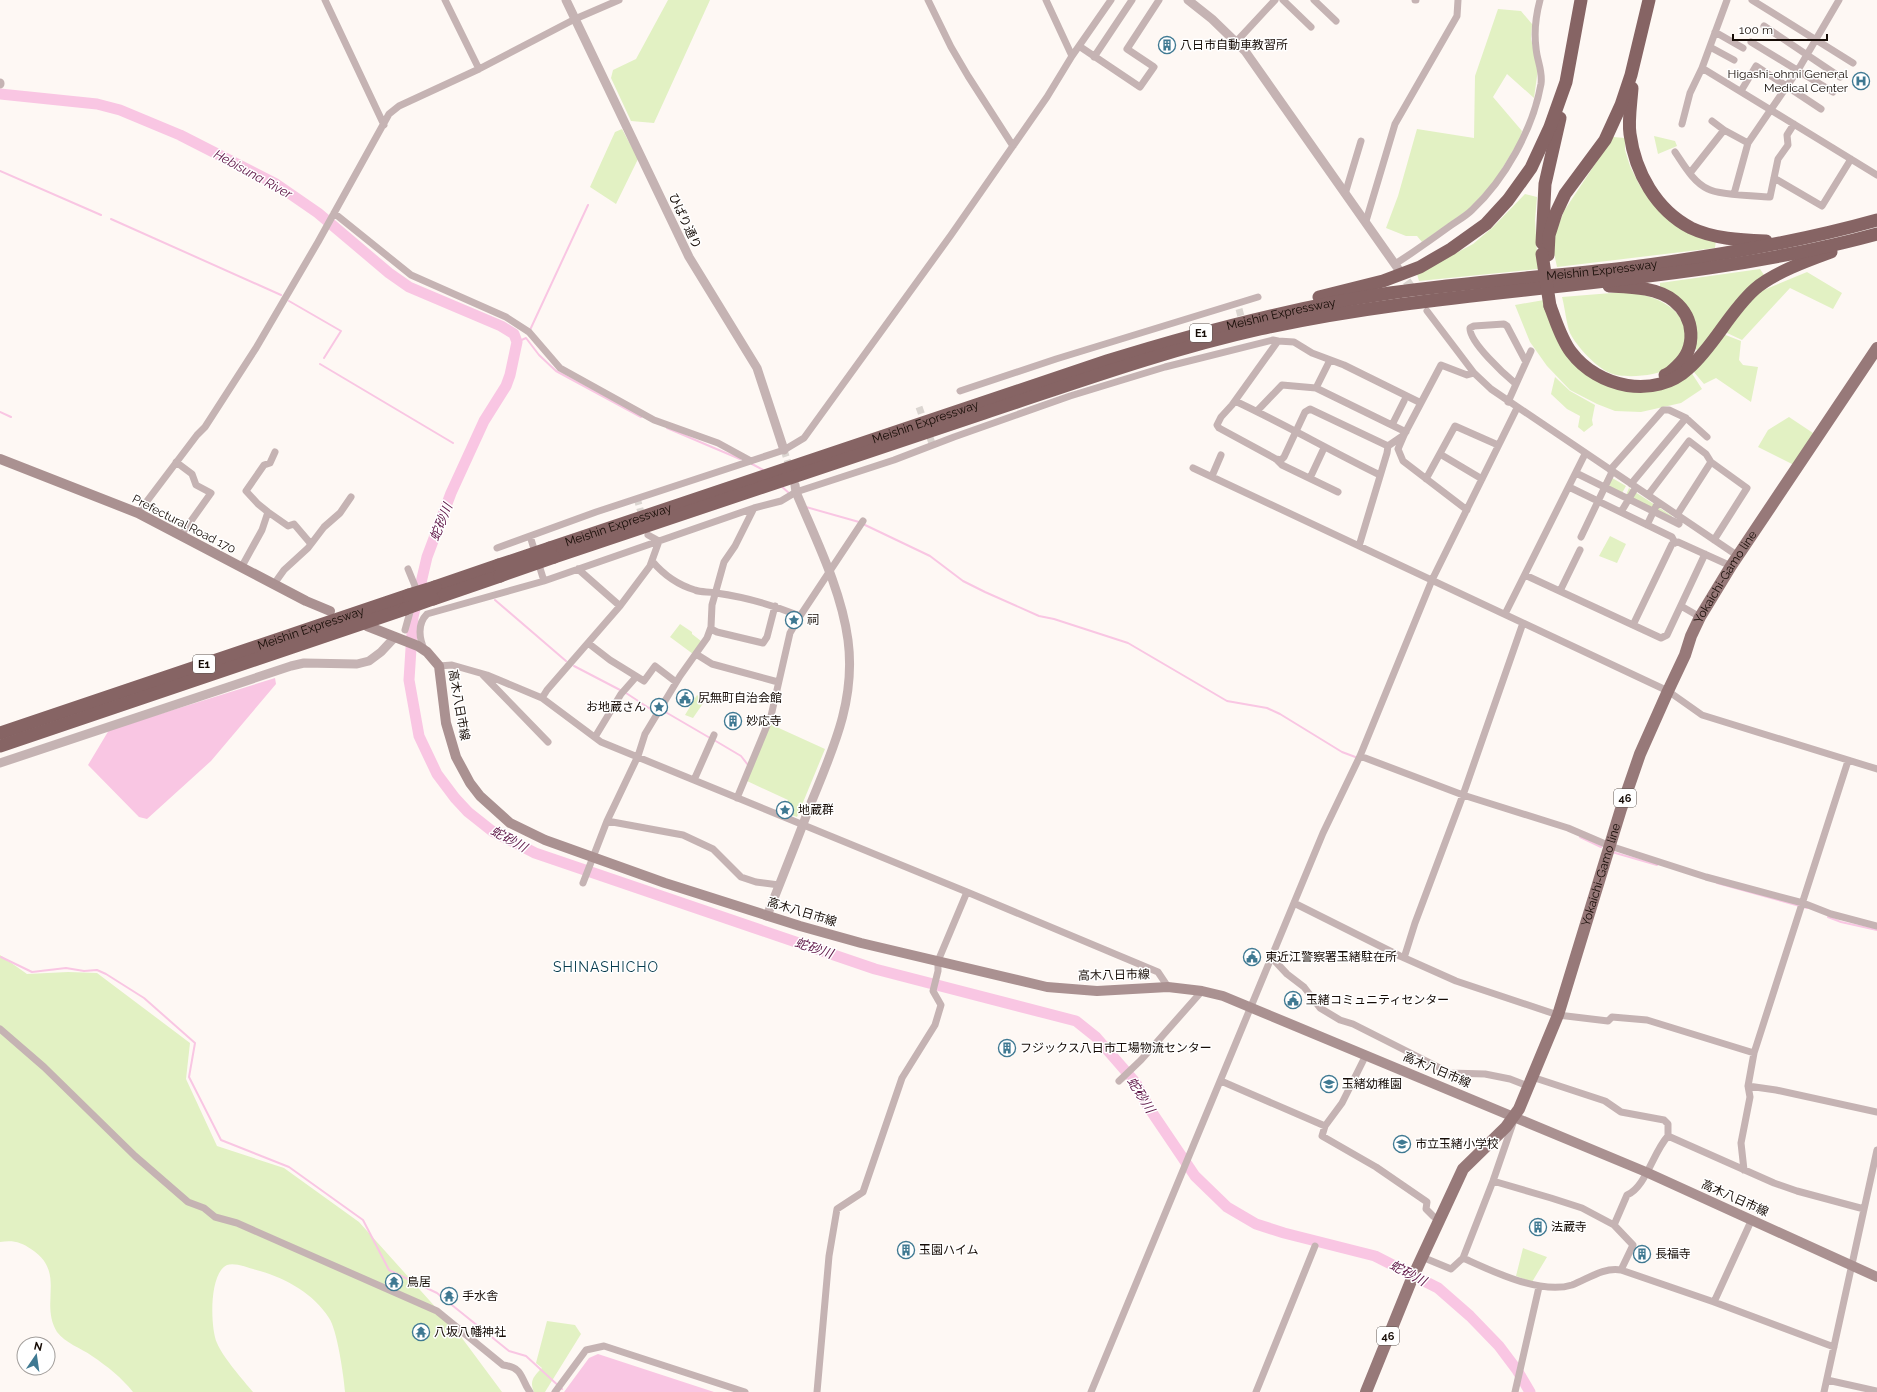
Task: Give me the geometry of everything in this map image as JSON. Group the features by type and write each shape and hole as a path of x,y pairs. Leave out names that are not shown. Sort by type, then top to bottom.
{"highway":[{"path":"1581,0 1558,128 1545,184 1545,255 1553,306 1560,332 1571,352 1586,368 1605,380 1626,386 1649,386 1670,380 1688,370 1700,357 1738,305 1756,288 1808,261 1877,239"},
{"path":"1545,255 1556,213 1566,194 1605,140 1621,105 1631,75 1648,0"},
{"path":"1631,75 1633,85 1630,133 1633,151 1640,172 1652,194 1669,212 1691,228 1716,236 1744,240 1790,241"},
{"path":"1155,346 1294,303 1383,281 1420,267 1451,249 1486,224 1508,200 1531,168 1550,127 1566,82"},
{"name":"Meishin Expressway","path":"552,553 907,427 1155,346 1258,318 1391,293 1625,268 1747,250 1877,220"},
{"name":"Meishin Expressway","path":"0,746 405,609 434,593 499,570 1103,374 1225,338 1327,316 1393,305 1576,284 1747,262 1810,250 1877,234"},
{"path":"1553,306 1575,348 1590,364 1607,375 1626,381 1647,380 1667,374 1680,363 1688,352 1692,338 1690,325 1685,313 1674,301 1657,292 1639,288 1576,284"},
{"name":"Meishin Expressway","path":"0,734 409,595 434,593"}],"main road":[{"name":"Yokaichi-Gamo line","path":"1366,1392 1411,1280 1463,1169 1515,1117 1558,1015 1640,754 1685,655 1691,636 1700,617 1734,561 1877,348"},
{"name":"Prefectural Road 170","path":"0,459 138,513 241,568 306,601 330,611"},
{"name":"高木八日市線","path":"367,626 422,649 439,666 446,723 456,757 470,783 480,796 510,823 545,840 767,916 938,966 1047,987 1097,991 1168,987 1202,991 1252,1008 1646,1172 1877,1277"}],"street":[{"path":"324,0 384,125"},
{"path":"445,0 479,69"},
{"name":"ひばり通り","path":"566,0 689,257 756,368 784,450"},
{"path":"138,513 197,435 205,427 256,348 336,211 389,114 399,106 479,69 575,19 619,0"},
{"path":"928,0 964,70 1013,146"},
{"path":"1046,0 1072,56"},
{"path":"497,548 596,512 784,450 804,438 853,368 951,235 1047,97 1072,56 1111,0"},
{"path":"1094,57 1132,0"},
{"path":"1079,46 1140,87 1154,67 1126,49 1158,0"},
{"path":"1188,0 1212,19 1245,52 1345,194 1366,220 1397,267 1472,210 1496,183 1511,162 1521,143 1536,102 1541,82 1541,68 1536,49 1536,27 1540,0"},
{"path":"1236,42 1275,0"},
{"path":"1283,0 1311,27"},
{"path":"1314,0 1336,21"},
{"path":"1366,220 1395,124 1457,16 1458,0"},
{"path":"1682,124 1690,93 1702,68 1726,0"},
{"path":"1752,0 1853,63"},
{"path":"1734,194 1748,142 1771,111 1798,70 1837,1"},
{"path":"1764,26 1840,77"},
{"path":"1715,32 1743,48"},
{"path":"1751,42 1834,92"},
{"path":"1710,47 1734,60"},
{"path":"1741,91 1756,66 1821,109"},
{"path":"1702,68 1877,175"},
{"path":"1712,121 1724,130 1748,142"},
{"path":"1675,152 1690,173 1708,189 1734,194 1770,196 1778,159 1788,145 1787,135 1794,124"},
{"path":"1690,173 1724,130"},
{"path":"1345,194 1361,141"},
{"path":"1774,178 1822,206 1850,159"},
{"path":"336,211 410,275 506,317 530,333 560,368 654,420 718,443 751,461"},
{"path":"960,391 1238,306 1258,296"},
{"path":"1427,311 1474,372 1491,389 1516,408 1648,495 1679,519 1714,540 1734,561"},
{"path":"1516,384 1485,355 1470,328 1474,326 1504,324 1507,326 1526,362"},
{"path":"422,649 420,632 422,619 427,614 578,569 754,508 781,501 795,488 894,460 1070,396 1248,342 1273,340 1294,342 1312,354 1355,370 1421,403"},
{"path":"1278,341 1235,401 1218,420 1219,428 1276,459 1282,464 1338,492"},
{"path":"1508,402 1531,351"},
{"path":"1316,388 1330,360"},
{"path":"1467,510 1403,461 1398,453 1399,446 1405,433 1440,365 1467,375 1474,372"},
{"path":"1257,411 1282,385 1316,388 1392,425 1405,433"},
{"path":"1235,401 1297,430 1324,448 1380,475"},
{"path":"1392,425 1404,401"},
{"path":"1091,1392 1252,1008 1294,903 1324,832 1360,756 1432,580 1516,408"},
{"path":"1276,459 1281,460 1284,457 1305,412 1310,409 1388,446"},
{"path":"1580,537 1605,487 1611,471 1663,410 1669,410 1686,418 1707,437"},
{"path":"1622,512 1629,499 1633,486 1686,418"},
{"path":"1426,479 1455,426 1498,445"},
{"path":"1359,546 1388,446 1405,433"},
{"path":"1648,495 1689,441 1706,454 1711,462 1747,488 1714,540"},
{"path":"1310,478 1324,448"},
{"path":"275,452 270,463 264,465 246,491 258,504 288,526 294,524 311,544"},
{"path":"1440,454 1482,479"},
{"path":"1505,614 1585,454"},
{"path":"1212,476 1221,455"},
{"path":"176,462 192,474 196,485 211,493 181,535"},
{"path":"1633,625 1674,540 1679,519 1711,462"},
{"path":"1193,468 1668,691 1702,716 1877,769"},
{"path":"1576,473 1654,511 1679,519"},
{"path":"1569,487 1622,512 1678,542 1705,554 1734,561"},
{"path":"767,916 842,726 849,690 848,641 839,602 830,573 795,488"},
{"path":"274,584 284,570 311,544 340,512 351,497"},
{"path":"1647,525 1658,502"},
{"path":"583,883 607,821 638,756 645,734 676,682 707,638 711,629 712,605 724,562 738,540 754,508"},
{"path":"241,568 262,530 268,512"},
{"path":"737,798 771,716 790,633 863,521"},
{"path":"648,535 659,541"},
{"path":"530,536 544,580"},
{"path":"542,698 547,690 620,606 650,566 659,541"},
{"path":"1560,591 1580,550"},
{"path":"1525,575 1661,638 1667,635 1705,554"},
{"path":"652,561 661,572 686,587 696,591 715,592 775,606 800,616"},
{"path":"405,630 410,615 415,586 408,569"},
{"path":"578,569 620,606"},
{"path":"711,629 717,632 763,643 767,637 775,606"},
{"path":"1681,606 1700,617"},
{"path":"1404,958 1523,623"},
{"path":"0,763 297,665 325,662 357,664 369,661 381,652 395,637"},
{"path":"588,643 610,660 644,681 655,666 676,682"},
{"path":"696,654 712,664 778,682"},
{"path":"439,666 452,665 482,673 542,698 601,742 1158,972 1168,987"},
{"path":"482,673 548,742"},
{"path":"595,737 623,692 636,677"},
{"path":"694,780 714,735"},
{"path":"1360,756 1463,795 1568,828 1610,846 1706,876 1803,903 1831,914 1877,926"},
{"path":"1744,1170 1741,1143 1750,1097 1748,1086 1754,1053 1848,761"},
{"path":"607,821 684,835 713,849 741,877 756,882 780,884"},
{"path":"817,1392 829,1256 837,1209 863,1192 902,1078 935,1025 941,1005 933,991 938,966 967,892"},
{"path":"1294,903 1404,958 1456,981 1558,1015 1608,1021 1612,1017 1647,1020 1754,1053"},
{"path":"1272,958 1287,974 1304,987 1320,1008 1340,1020 1354,1024 1450,1073 1485,1074 1530,1082 1605,1101 1621,1112 1664,1120 1668,1124 1668,1136 1661,1143 1634,1192 1627,1195 1614,1225"},
{"path":"1119,1081 1141,1060 1202,991"},
{"path":"0,1029 44,1067 135,1156 188,1202 204,1208 215,1217 237,1223 437,1311 503,1365 514,1367 522,1374 526,1386 530,1392"},
{"path":"1366,1055 1342,1103 1325,1126 1322,1136 1376,1167 1427,1202 1426,1209 1438,1220"},
{"path":"1221,1081 1325,1126"},
{"path":"1748,1086 1776,1090 1877,1112"},
{"path":"1420,1261 1451,1269 1463,1258 1493,1181 1515,1117"},
{"path":"1668,1136 1744,1170 1797,1191 1864,1209"},
{"path":"1824,1392 1853,1266 1877,1151"},
{"path":"1493,1181 1575,1206 1614,1225 1633,1245 1621,1270"},
{"path":"1714,1302 1752,1219"},
{"path":"1256,1392 1315,1246"},
{"path":"1463,1258 1521,1282 1539,1286 1571,1285 1590,1276 1615,1269 1621,1270 1714,1302 1834,1347"},
{"path":"1516,1390 1539,1286"},
{"path":"555,1392 586,1350 604,1346 745,1392"},
{"path":"1827,1380 1877,1391"}],"green space":[{"path":"668,0 710,0 654,123 631,121 611,78 613,70 636,59"},
{"path":"1498,9 1521,11 1532,24 1531,39 1538,69 1534,98 1507,74 1493,97 1522,131 1520,139 1494,182 1469,209 1422,242 1417,236 1406,236 1386,228 1398,196 1417,129 1474,138 1475,76"},
{"path":"622,129 638,159 616,204 590,187 615,132"},
{"path":"1654,136 1675,141 1677,146 1658,154"},
{"path":"1613,137 1625,138 1625,150 1630,166 1639,184 1650,200 1716,240 1715,248 1557,267 1554,253 1555,234 1564,211"},
{"path":"1525,194 1537,197 1535,220 1538,269 1419,281 1417,274 1473,244 1493,227"},
{"path":"1760,269 1764,275 1700,351 1695,349 1697,337 1695,324 1660,289 1660,283"},
{"path":"1807,272 1842,293 1833,309 1790,288 1742,340 1725,332 1759,292"},
{"path":"1624,292 1648,296 1659,301 1670,307 1684,324 1686,335 1684,348 1680,356 1670,368 1649,375 1616,375 1605,370 1593,361 1573,338 1570,333 1562,297"},
{"path":"1544,300 1566,349 1620,388 1691,372 1702,389 1681,403 1641,412 1615,411 1597,404 1570,390 1547,366 1530,342 1515,305"},
{"path":"1723,334 1741,341 1739,360 1743,365 1758,367 1751,402 1716,378 1704,384 1693,371"},
{"path":"1555,377 1570,391 1595,405 1592,420 1593,425 1584,432 1578,427 1580,416 1567,409 1551,394"},
{"path":"1789,417 1816,435 1796,466 1758,447 1768,430"},
{"path":"1607,475 1626,486 1622,493 1603,483"},
{"path":"1629,488 1672,516 1672,518 1626,495"},
{"path":"1610,536 1626,544 1617,563 1599,556"},
{"path":"680,624 692,632 692,634 701,641 693,654 670,637"},
{"path":"697,695 704,702 693,718 685,715"},
{"path":"770,724 825,749 797,817 782,812 788,800 747,781"},
{"path":"0,955 27,974 68,972 97,973 190,1043 186,1079 217,1146 284,1168 359,1222 456,1330 502,1392 345,1392 342,1365 335,1332 323,1309 308,1295 290,1283 270,1274 235,1264 227,1265 221,1270 217,1278 214,1289 212,1313 213,1325 217,1343 223,1354 253,1392 133,1392 109,1368 60,1336 52,1321 50,1310 50,1278 48,1268 42,1258 31,1249 20,1243 13,1241 0,1242"},
{"path":"1523,1248 1547,1257 1532,1282 1516,1276"},
{"path":"547,1321 575,1325 581,1334 545,1392 534,1392 532,1382 542,1368 536,1363"}],"shaded area":[{"path":"275,678 276,684 211,761 147,819 139,817 88,765 109,730"},
{"path":"598,1354 714,1392 564,1392 589,1358"}],"waterway":[{"name":"蛇砂川","path":"0,94 97,104 120,110 180,135 276,184 318,213 389,273 409,287 501,326 514,334 517,342 510,375 506,386 484,421 451,493 427,557 413,617 409,680 419,736 437,774 455,798 468,812 492,831 535,853 875,969 1076,1021 1096,1037 1136,1083 1149,1108 1195,1176 1227,1207 1256,1224 1284,1233 1375,1256 1438,1288 1470,1316 1499,1346 1517,1370 1530,1392"},
{"path":"0,171 101,215"},
{"path":"530,330 588,205"},
{"path":"111,219 281,295"},
{"path":"289,301 341,331 324,358"},
{"path":"517,342 526,338 539,355 556,371 641,417"},
{"path":"320,364 453,443"},
{"path":"0,412 11,417"},
{"path":"667,428 740,459"},
{"path":"752,464 765,471"},
{"path":"780,485 790,494"},
{"path":"806,507 859,522"},
{"path":"863,524 930,556 963,581 985,592 1039,616 1054,619 1128,643 1227,701 1267,708 1280,714 1342,752 1358,758"},
{"path":"495,600 566,661"},
{"path":"574,666 622,691"},
{"path":"626,693 652,710 658,708"},
{"path":"662,710 710,738"},
{"path":"714,740 741,756 748,765"},
{"path":"1580,837 1601,847"},
{"path":"1612,852 1657,865"},
{"path":"1717,883 1807,908"},
{"path":"1828,917 1841,922 1877,930"},
{"path":"1,957 32,972 66,968 84,971 97,970 144,998 195,1043 189,1077 221,1140 289,1167 363,1220 389,1270 437,1293 509,1351 526,1356 562,1389"}],"tunnel":[{"path":"1399,270 1415,293"},
{"path":"1239,309 1247,339"},
{"path":"919,407 933,446"},
{"path":"784,450 790,469"},
{"path":"637,498 643,520"}],"place":[{"name":"八日市自動車教習所","path":"1167,45"},
{"name":"Higashi-ohmi General Medical Center","path":"1861,81"},
{"name":"祠","path":"794,620"},
{"name":"尻無町自治会館","path":"685,698"},
{"name":"お地蔵さん","path":"659,707"},
{"name":"妙応寺","path":"733,721"},
{"name":"地蔵群","path":"785,810"},
{"name":"東近江警察署玉緒駐在所","path":"1252,957"},
{"name":"玉緒コミュニティセンター","path":"1293,1000"},
{"name":"フジックス八日市工場物流センター","path":"1007,1048"},
{"name":"玉緒幼稚園","path":"1329,1084"},
{"name":"市立玉緒小学校","path":"1402,1144"},
{"name":"法蔵寺","path":"1538,1227"},
{"name":"玉園ハイム","path":"906,1250"},
{"name":"長福寺","path":"1642,1254"},
{"name":"鳥居","path":"394,1282"},
{"name":"手水舎","path":"449,1296"},
{"name":"八坂八幡神社","path":"421,1332"}],"district":[{"name":"SHINASHICHO","path":"606,967"}],"water label":[{"name":"Hebisuna River","path":"253,174"}]}
